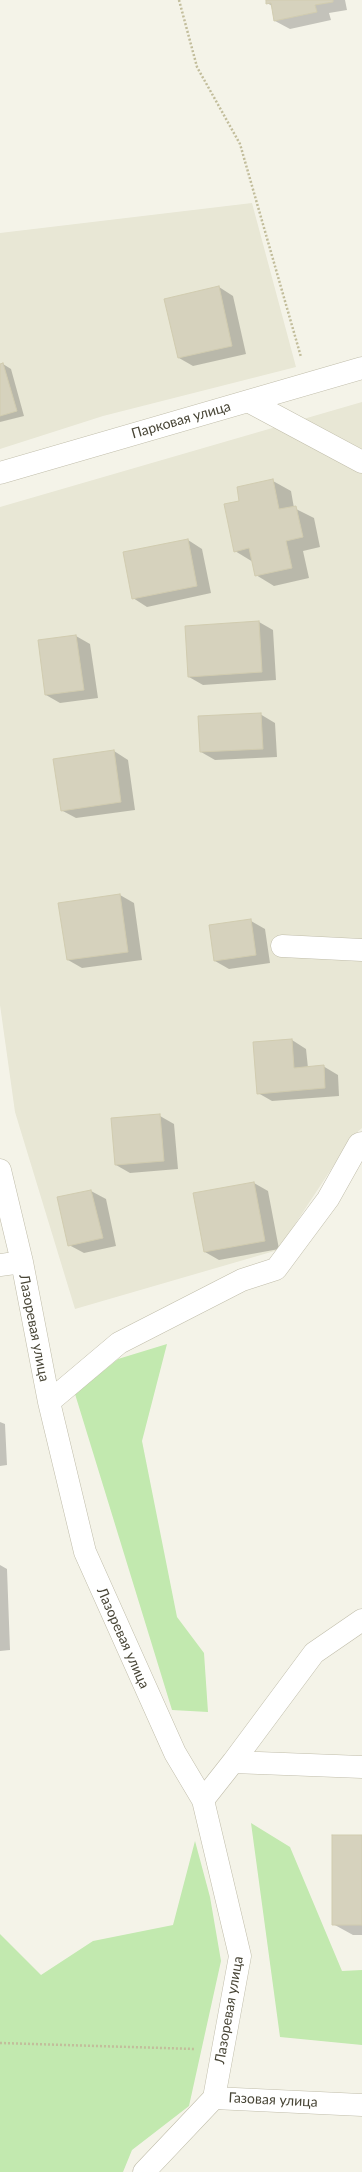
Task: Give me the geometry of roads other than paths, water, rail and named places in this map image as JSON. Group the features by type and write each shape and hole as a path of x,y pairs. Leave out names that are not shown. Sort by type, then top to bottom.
{"street":[{"name":"Парковая улица","path":"0,473 362,368"},
{"path":"248,401 362,462"},
{"path":"282,946 362,950"},
{"path":"49,1402 119,1343 242,1280 276,1269 328,1199 359,1144 362,1143"},
{"name":"Лазоревая улица","path":"0,1170 22,1262 49,1402 85,1552 174,1753 203,1800 240,1956 214,2098"},
{"path":"0,1264 22,1262"},
{"path":"203,1800 314,1653 362,1620"},
{"path":"233,1762 362,1767"},
{"name":"Газовая улица","path":"144,2172 214,2098 362,2105"}]}
